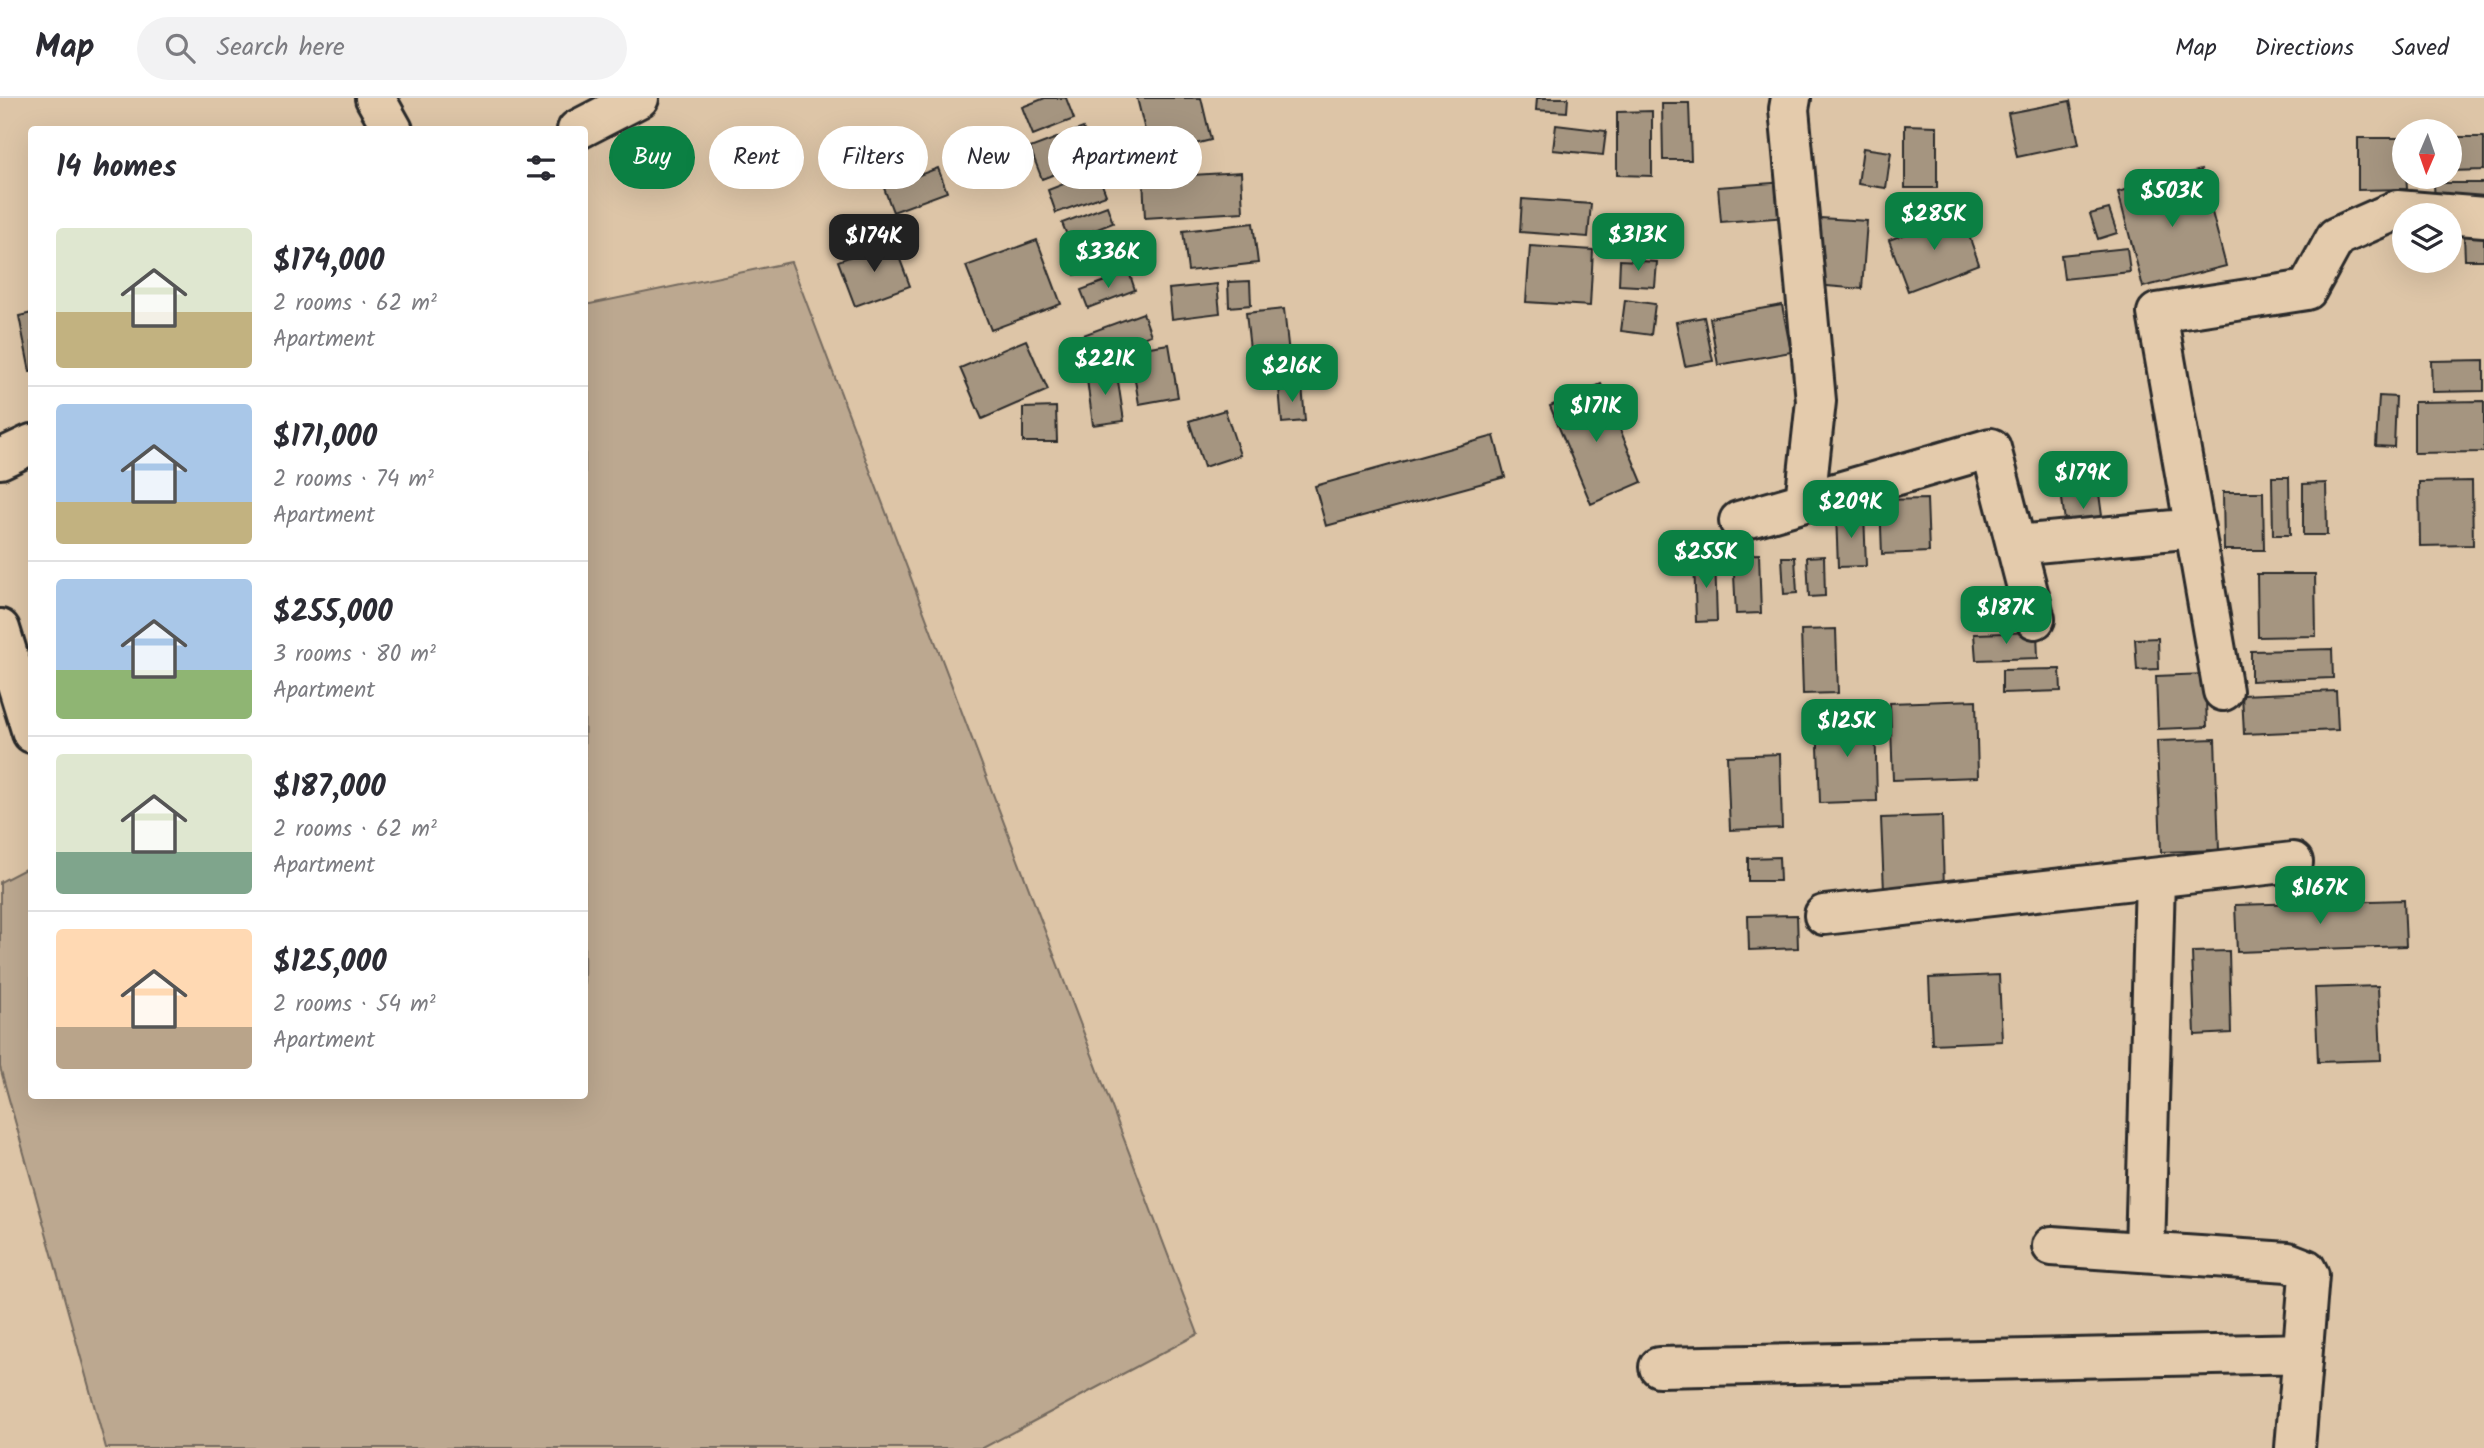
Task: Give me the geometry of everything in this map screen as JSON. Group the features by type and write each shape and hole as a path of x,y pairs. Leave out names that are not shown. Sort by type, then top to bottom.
{"street":[{"path":"375,98 391,126"},
{"path":"585,126 639,98"},
{"path":"1791,98 1789,109 1816,401 1805,502"},
{"path":"2223,691 2157,313 2307,290 2336,237 2397,210 2484,217"},
{"path":"0,459 28,446"},
{"path":"1739,521 1991,448 2035,619"},
{"path":"2016,545 2195,528"},
{"path":"0,629 28,720"},
{"path":"1824,915 2292,862"},
{"path":"2145,1252 2155,878"},
{"path":"2052,1246 2288,1262 2306,1269 2309,1275 2295,1448"},
{"path":"1659,1367 2302,1353"}],"shaded area":[{"path":"791,262 1198,1334 983,1448 106,1448 0,1067 0,882 28,868 28,1099 588,1099 588,304"}],"building":[{"path":"1045,98 1066,98 1074,119 1048,126 1048,129 1034,135 1034,126 1029,126 1022,107"},
{"path":"1137,98 1201,98 1211,140 1202,142 1202,126 1144,126"},
{"path":"1537,98 1568,98 1567,112 1536,110"},
{"path":"2070,101 2079,144 2017,157 2008,113"},
{"path":"1662,103 1689,103 1691,160 1663,160"},
{"path":"1652,111 1652,176 1617,175 1617,112"},
{"path":"1556,125 1606,131 1603,155 1553,150"},
{"path":"1905,125 1937,126 1937,188 1905,188"},
{"path":"2462,137 2484,137 2484,170 2462,171"},
{"path":"2358,138 2392,138 2392,189 2407,189 2358,190"},
{"path":"1048,141 1048,177 1042,179 1034,158 1034,146"},
{"path":"1863,148 1891,152 1886,188 1858,184"},
{"path":"938,168 942,189 947,192 893,212 884,189 928,189 928,172"},
{"path":"2201,170 2226,266 2143,287 2118,192"},
{"path":"1241,172 1243,212 1145,218 1144,189 1202,189 1202,174"},
{"path":"1786,182 1788,217 1721,222 1718,187"},
{"path":"2462,183 2484,183 2484,202 2435,203 2434,189 2462,189"},
{"path":"1104,189 1106,195 1056,213 1048,190"},
{"path":"1522,199 1591,204 1588,237 1520,232"},
{"path":"1107,206 1113,223 1069,240 1062,223"},
{"path":"2109,209 2117,233 2098,239 2090,214"},
{"path":"1961,213 1979,264 1908,291 1889,240"},
{"path":"1820,218 1867,221 1862,289 1815,285"},
{"path":"1253,223 1258,263 1188,271 1183,231"},
{"path":"2464,235 2484,235 2484,260 2465,260"},
{"path":"1037,240 1061,304 991,330 966,266"},
{"path":"1120,240 1126,256 1075,275 1069,259"},
{"path":"893,241 910,286 855,306 838,261"},
{"path":"1530,246 1593,250 1590,306 1526,302"},
{"path":"2127,248 2130,272 2064,279 2061,255"},
{"path":"1620,260 1657,262 1655,287 1619,285"},
{"path":"1129,272 1135,290 1088,308 1081,290"},
{"path":"1250,281 1251,305 1229,307 1228,282"},
{"path":"1217,284 1220,313 1172,319 1169,289"},
{"path":"1625,300 1655,304 1651,335 1621,331"},
{"path":"1782,305 1791,352 1718,365 1710,318"},
{"path":"1284,309 1290,363 1252,368 1246,313"},
{"path":"1143,313 1151,335 1083,360 1075,338"},
{"path":"28,314 28,362 19,316"},
{"path":"1704,317 1713,361 1685,366 1676,322"},
{"path":"1026,340 1048,390 982,419 960,368"},
{"path":"1169,344 1178,397 1139,404 1130,350"},
{"path":"2484,360 2484,391 2432,392 2431,361"},
{"path":"1116,368 1124,421 1093,425 1086,372"},
{"path":"1601,384 1642,482 1591,504 1550,406"},
{"path":"1302,385 1305,421 1282,423 1279,387"},
{"path":"2379,396 2396,397 2394,447 2376,446"},
{"path":"2484,401 2484,452 2414,453 2414,402"},
{"path":"1056,407 1057,442 1023,442 1023,408"},
{"path":"1225,410 1240,455 1204,467 1189,421"},
{"path":"1494,436 1505,477 1326,526 1315,486"},
{"path":"2272,477 2289,477 2290,535 2273,535"},
{"path":"2472,481 2473,545 2420,546 2419,482"},
{"path":"2326,483 2327,535 2303,535 2303,484"},
{"path":"2098,486 2104,531 2067,536 2061,492"},
{"path":"2223,492 2263,492 2264,550 2224,550"},
{"path":"1927,499 1929,552 1882,554 1880,500"},
{"path":"1864,513 1866,566 1838,567 1836,514"},
{"path":"1759,554 1761,613 1736,614 1733,555"},
{"path":"1824,556 1825,596 1809,597 1807,557"},
{"path":"1715,557 1717,621 1696,622 1694,558"},
{"path":"1782,557 1795,557 1797,593 1784,594"},
{"path":"2257,574 2315,574 2316,636 2258,637"},
{"path":"1836,629 1838,693 1803,694 1801,630"},
{"path":"2037,632 2038,658 1976,660 1974,634"},
{"path":"2158,638 2159,669 2137,670 2135,639"},
{"path":"2332,649 2333,678 2251,681 2251,651"},
{"path":"2060,669 2061,691 2002,693 2002,670"},
{"path":"2205,674 2207,727 2158,729 2156,676"},
{"path":"2336,691 2338,730 2244,734 2242,695"},
{"path":"1976,700 1978,777 1893,780 1890,703"},
{"path":"1875,716 1877,801 1820,803 1817,718"},
{"path":"2215,739 2219,850 2161,852 2157,741"},
{"path":"1780,754 1782,828 1730,830 1727,756"},
{"path":"1942,816 1944,889 1884,891 1881,818"},
{"path":"1779,857 1780,881 1748,881 1748,858"},
{"path":"2404,900 2406,946 2237,952 2235,905"},
{"path":"1797,915 1798,948 1749,950 1748,916"},
{"path":"2229,951 2231,1033 2195,1035 2192,952"},
{"path":"1999,975 2002,1041 1932,1044 1929,978"},
{"path":"2378,986 2381,1060 2318,1062 2315,988"}]}
